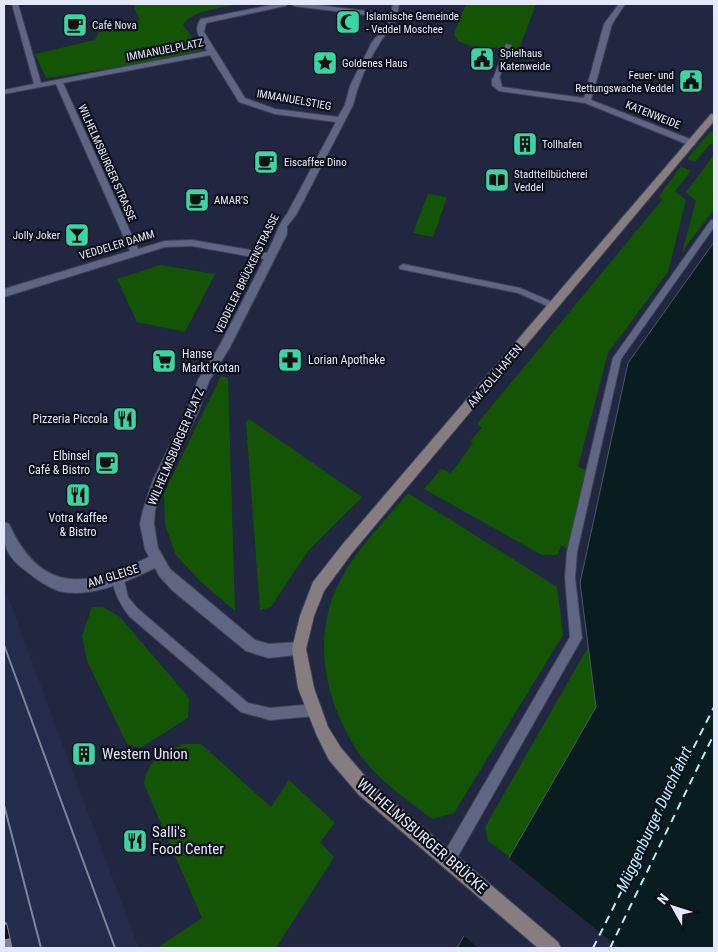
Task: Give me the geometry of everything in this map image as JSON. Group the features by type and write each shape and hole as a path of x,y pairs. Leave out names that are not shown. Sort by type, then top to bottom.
{"street":[{"path":"15,4 38,86"},
{"name":"IMMANUELPLATZ","path":"4,92 59,83 212,52 199,29 200,24 204,21 285,4"},
{"path":"294,4 394,16"},
{"name":"VEDDELER BRÜCKENSTRASSE","path":"212,367 225,347 282,234 282,226 291,214 339,120 349,105 354,86 376,42 387,30 394,16 396,4"},
{"path":"587,101 608,24 622,4"},
{"name":"IMMANUELSTIEG","path":"212,52 242,100 265,108 339,120"},
{"name":"KATENWEIDE","path":"496,79 496,85 502,90 587,101 692,143"},
{"name":"WILHELMSBURGER STRASSE","path":"59,83 135,252"},
{"name":"AM ZOLLHAFEN","path":"300,649 307,616 318,587 347,549 714,116"},
{"name":"VEDDELER DAMM","path":"4,293 165,244 192,243 270,256"},
{"name":"WILHELMSBURGER PLATZ","path":"212,367 159,480 149,510 149,537 152,549 157,560 172,581 251,646 269,651 300,649"},
{"name":"AM GLEISE","path":"4,528 6,536 22,562 58,585 86,585 118,576 157,560"},
{"name":"WILHELMSBURGER BRÜCKE","path":"300,649 306,688 314,710 335,754 365,789 552,948"}],"lane":[{"path":"496,79 508,45"},
{"path":"448,860 576,638 570,578 572,552 617,358 714,222"},
{"path":"403,268 520,291 554,306"},
{"path":"118,576 123,598 133,612 244,708 270,714 314,710"}],"shaded area":[{"path":"4,585 49,708 139,948 4,948"}],"green space":[{"path":"133,4 239,4 200,13 187,20 183,25 202,50 138,64 46,78 35,54 95,40 99,32 140,20"},
{"path":"466,4 536,4 519,49 471,46 458,41 454,34"},
{"path":"710,132 714,132 714,145 710,144 695,162 687,159"},
{"path":"714,155 714,192 712,195 714,196 714,209 682,252 696,201 686,192"},
{"path":"681,166 691,171 675,191 686,200 668,272 608,353 578,467 590,471 572,552 561,545 558,555 542,555 424,489 441,469 451,473 473,443 470,441 482,428 477,424 662,200 659,196"},
{"path":"428,194 447,197 433,237 413,233"},
{"path":"160,265 215,274 185,332 137,322 117,279"},
{"path":"221,376 228,378 235,611 200,581 176,555 165,525 164,493"},
{"path":"249,419 362,497 308,551 271,607 260,610 246,422"},
{"path":"408,493 557,587 563,635 454,813 432,819 385,782 361,756 339,717 327,675 324,653 329,609 337,587 360,549"},
{"path":"92,607 103,607 120,617 189,698 188,718 140,748 127,744 87,661 82,636"},
{"path":"588,647 596,707 510,857 488,841 485,827"},
{"path":"183,744 201,744 271,807 289,780 335,823 320,842 334,857 276,948 157,948 202,918 144,784 149,768 157,758"}],"water":[{"name":"Müggenburger Durchfahrt","path":"714,242 714,948 457,948 596,707 580,583 628,363"}],"pier":[{"path":"507,857 619,948 478,948 462,934"}],"ferry route":[{"path":"593,948 714,707"},
{"path":"610,948 714,734"}],"tram line":[{"path":"4,645 115,948"},
{"path":"4,805 41,948"}],"railway":[{"path":"4,925 9,948"}],"place":[{"name":"Islamische Gemeinde - Veddel Moschee","path":"348,22"},
{"name":"Café Nova","path":"75,25"},
{"name":"Spielhaus Katenweide","path":"482,59"},
{"name":"Goldenes Haus","path":"325,63"},
{"name":"Feuer- und Rettungswache Veddel","path":"691,81"},
{"name":"Tollhafen","path":"525,144"},
{"name":"Eiscaffee Dino","path":"266,162"},
{"name":"Stadtteilbücherei Veddel","path":"497,180"},
{"name":"AMAR'S","path":"197,200"},
{"name":"Jolly Joker","path":"77,235"},
{"name":"Lorian Apotheke","path":"290,360"},
{"name":"Hanse Markt Kotan","path":"164,361"},
{"name":"Pizzeria Piccola","path":"125,419"},
{"name":"Elbinsel Café & Bistro","path":"107,463"},
{"name":"Votra Kaffee & Bistro","path":"78,495"},
{"name":"Western Union","path":"84,754"},
{"name":"Salli's Food Center","path":"135,841"}]}
